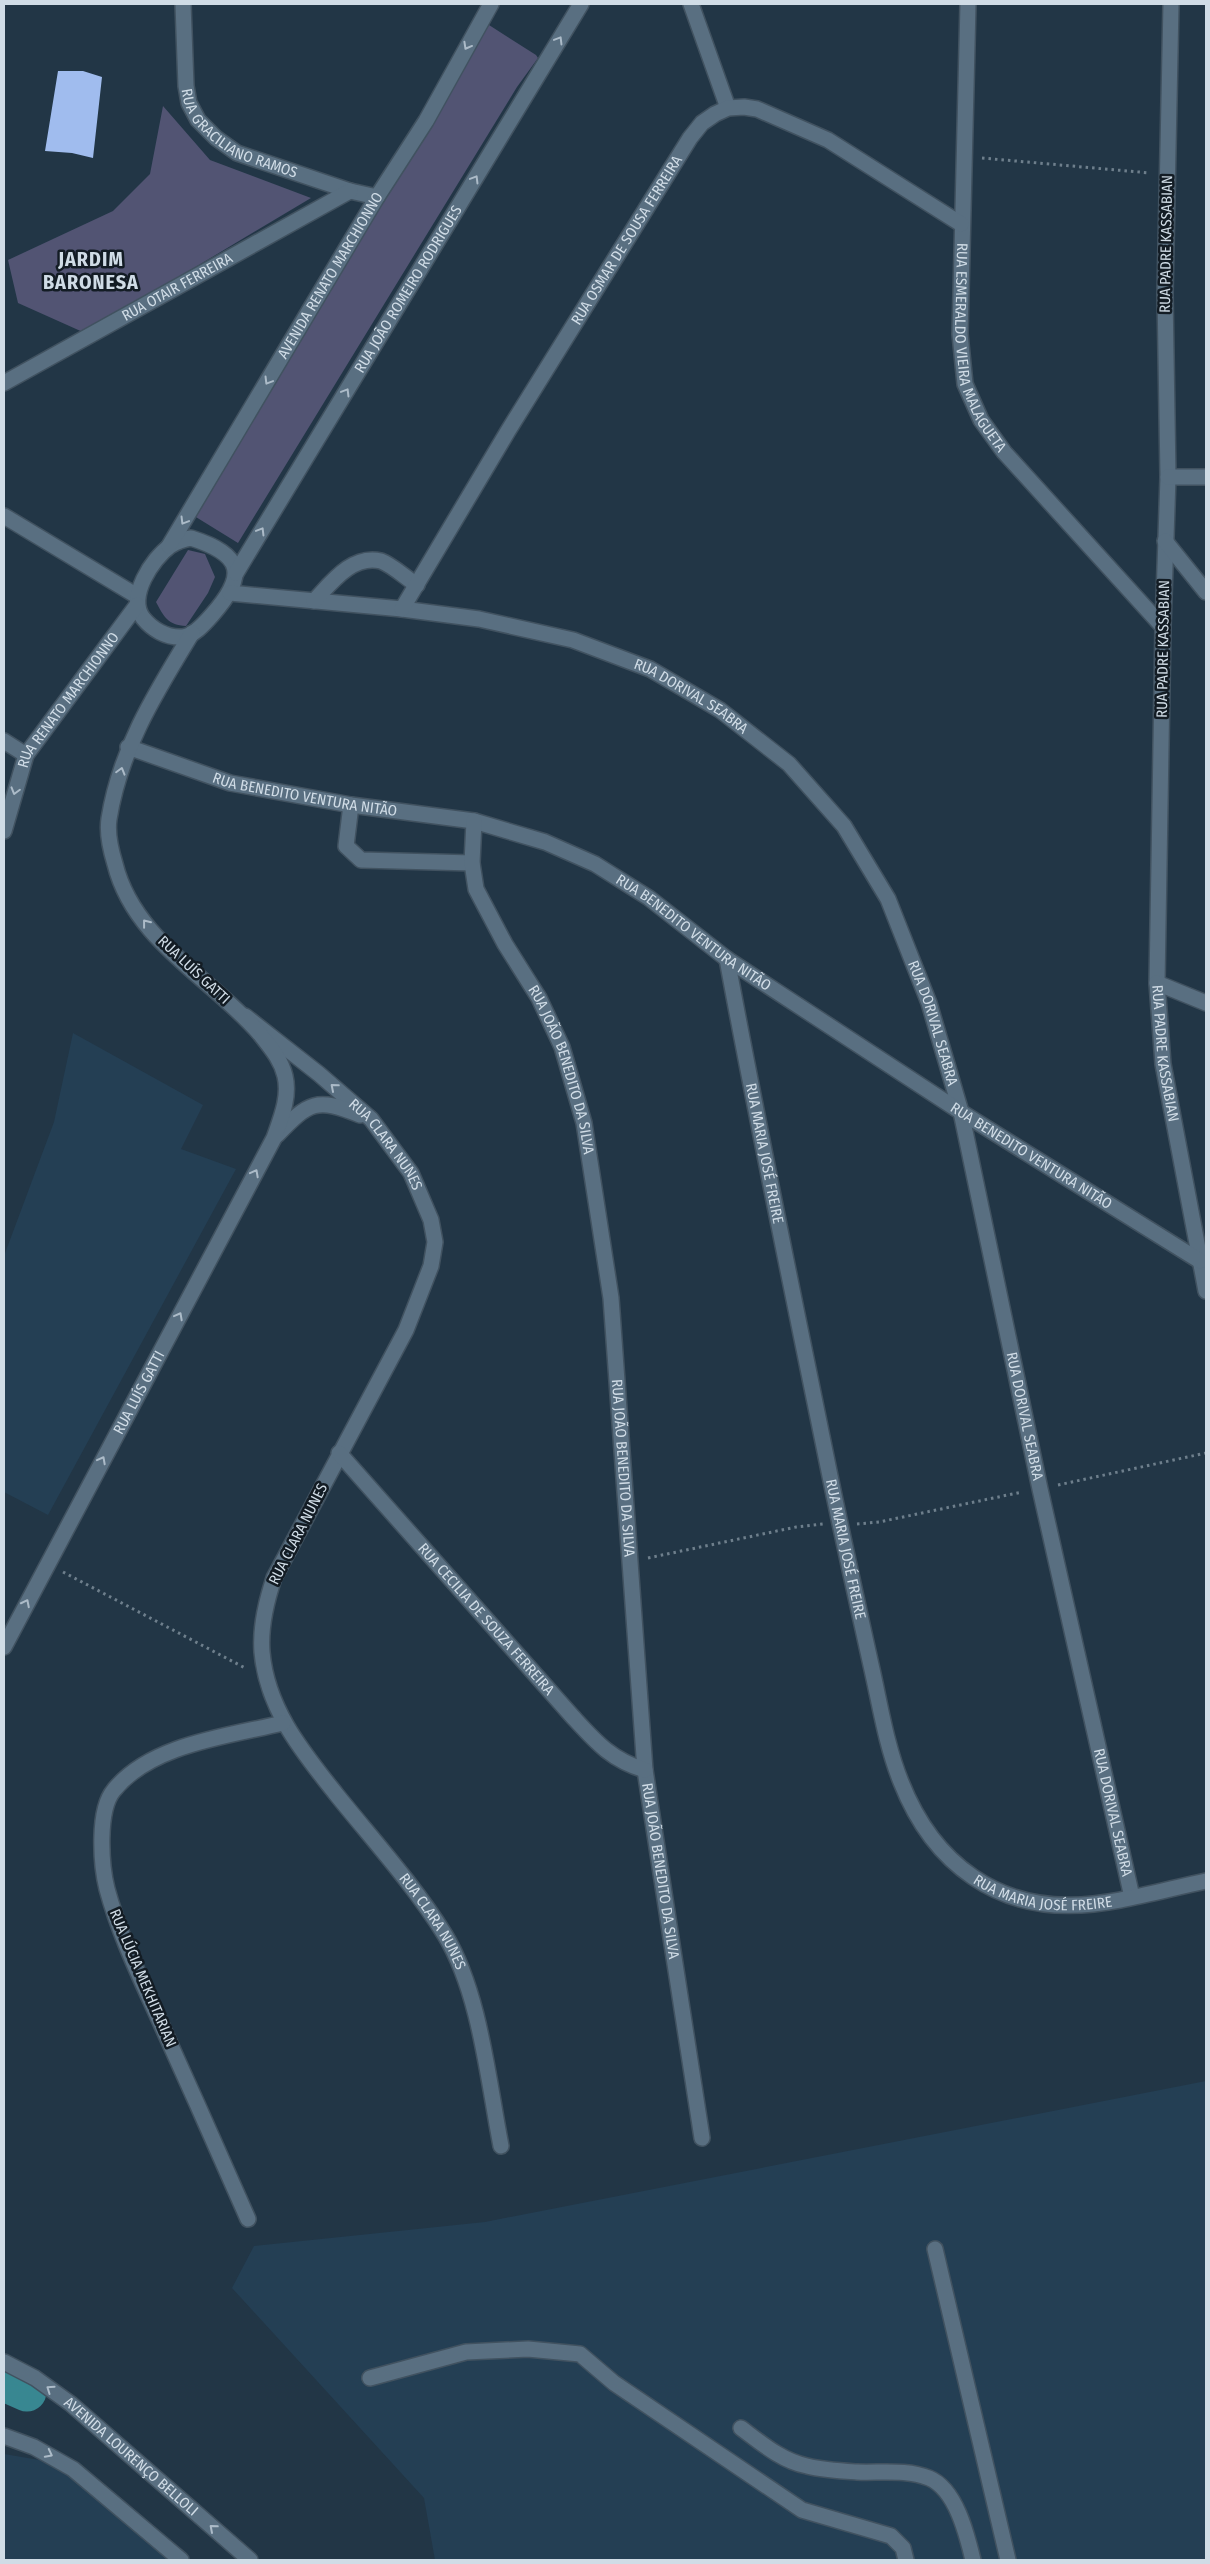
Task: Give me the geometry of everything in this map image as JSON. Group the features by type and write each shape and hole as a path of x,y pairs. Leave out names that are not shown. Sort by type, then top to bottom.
{"street":[{"name":"RUA GRACILIANO RAMOS","path":"184,4 186,86 189,103 198,120 216,138 237,153 350,191 377,198"},
{"name":"AVENIDA RENATO MARCHIONNO","path":"169,546 377,198 426,121 491,4"},
{"name":"RUA JOÃO ROMEIRO RODRIGUES","path":"236,573 581,4"},
{"path":"691,4 728,108"},
{"name":"RUA ESMERALDO VIEIRA MALAGUETA","path":"968,4 961,224 960,334 965,384 981,420 1004,452 1163,627"},
{"name":"RUA PADRE KASSABIAN","path":"1171,4 1165,294 1168,477 1163,627 1157,983 1163,1064 1206,1291"},
{"name":"RUA OSMAR DE SOUSA FERREIRA","path":"402,609 508,430 690,138 702,123 715,114 728,108 744,107 757,109 828,140 961,224"},
{"name":"RUA OTAIR FERREIRA","path":"4,383 350,191"},
{"path":"1168,477 1206,477"},
{"path":"4,516 137,601"},
{"path":"191,538 210,544 227,556 236,573 236,581 230,593 208,620 192,634 184,638 160,633 140,615 137,601 140,586 147,573 169,546 191,538"},
{"path":"1165,541 1206,592"},
{"path":"314,601 342,571 361,561 381,561 416,585"},
{"name":"RUA DORIVAL SEABRA","path":"230,593 402,609 479,619 574,640 650,669 720,710 789,764 844,826 888,899 929,1003 961,1112 1040,1489 1132,1897"},
{"name":"RUA RENATO MARCHIONNO","path":"4,831 26,755 137,601"},
{"name":"RUA LUÍS GATTI","path":"4,1647 46,1563 274,1138 285,1105 287,1089 280,1061 244,1016 165,947 139,914 119,882 112,853 109,821 128,747 151,700 192,634"},
{"path":"4,741 26,755"},
{"name":"RUA BENEDITO VENTURA NITÃO","path":"128,747 230,783 352,805 474,821 546,842 595,864 649,898 727,959 961,1112 1200,1261"},
{"path":"352,805 346,846 361,860 472,863"},
{"name":"RUA JOÃO BENEDITO DA SILVA","path":"474,821 472,863 476,889 484,908 539,998 562,1047 584,1123 610,1298 644,1770 702,2138"},
{"name":"RUA MARIA JOSÉ FREIRE","path":"727,959 840,1524 888,1738 900,1780 918,1819 940,1848 972,1876 1006,1896 1041,1905 1071,1907 1132,1897 1206,1881"},
{"path":"1157,983 1206,1003"},
{"name":"RUA CLARA NUNES","path":"244,1016 319,1074 371,1119 411,1173 431,1220 435,1242 431,1266 406,1330 274,1578 263,1620 262,1652 267,1679 283,1723 306,1757 422,1902 446,1936 476,2014 501,2146"},
{"name":"RUA LUÍS GATTI","path":"274,1138 299,1112 316,1105 326,1104 343,1108 371,1119"},
{"name":"RUA CECILIA DE SOUZA FERREIRA","path":"340,1453 572,1716 625,1765 644,1770"},
{"name":"RUA LÚCIA MEKHITARIAN","path":"248,2219 123,1938 107,1888 101,1846 105,1813 112,1791 133,1770 166,1753 283,1723"},
{"path":"935,2249 1008,2560"},
{"path":"370,2378 466,2352 528,2349 580,2354 614,2383 802,2510 891,2536 902,2556"},
{"name":"AVENIDA LOURENÇO BELLOLI","path":"4,2362 34,2378 72,2404 250,2560"},
{"path":"741,2428 774,2452 806,2466 857,2472 903,2472 930,2478 949,2495 965,2529 973,2560"},
{"path":"4,2436 34,2447 73,2469 181,2560"}],"path":[{"path":"964,157 1167,175"},
{"path":"629,1562 796,1527 879,1522 1206,1453"},
{"path":"46,1563 267,1679"}],"shaded area":[{"path":"489,25 538,58 517,87 238,543 191,514"},
{"path":"163,106 210,160 311,198 85,333 18,303 8,260 113,211 150,174"},
{"path":"188,550 205,554 215,577 208,593 186,626 175,624 167,619 156,602"},
{"path":"73,1033 203,1105 181,1149 236,1169 48,1515 4,1492 4,1256 54,1122"},
{"path":"1206,2081 1206,2560 435,2560 424,2498 232,2288 254,2246 485,2222"},
{"path":"4,2454 63,2464 173,2560 4,2560"}],"building":[{"path":"58,71 83,71 102,77 93,158 72,153 45,151"}],"waterway":[{"path":"4,2382 27,2392"}],"district":[{"name":"JARDIM BARONESA","path":"91,270"}]}
